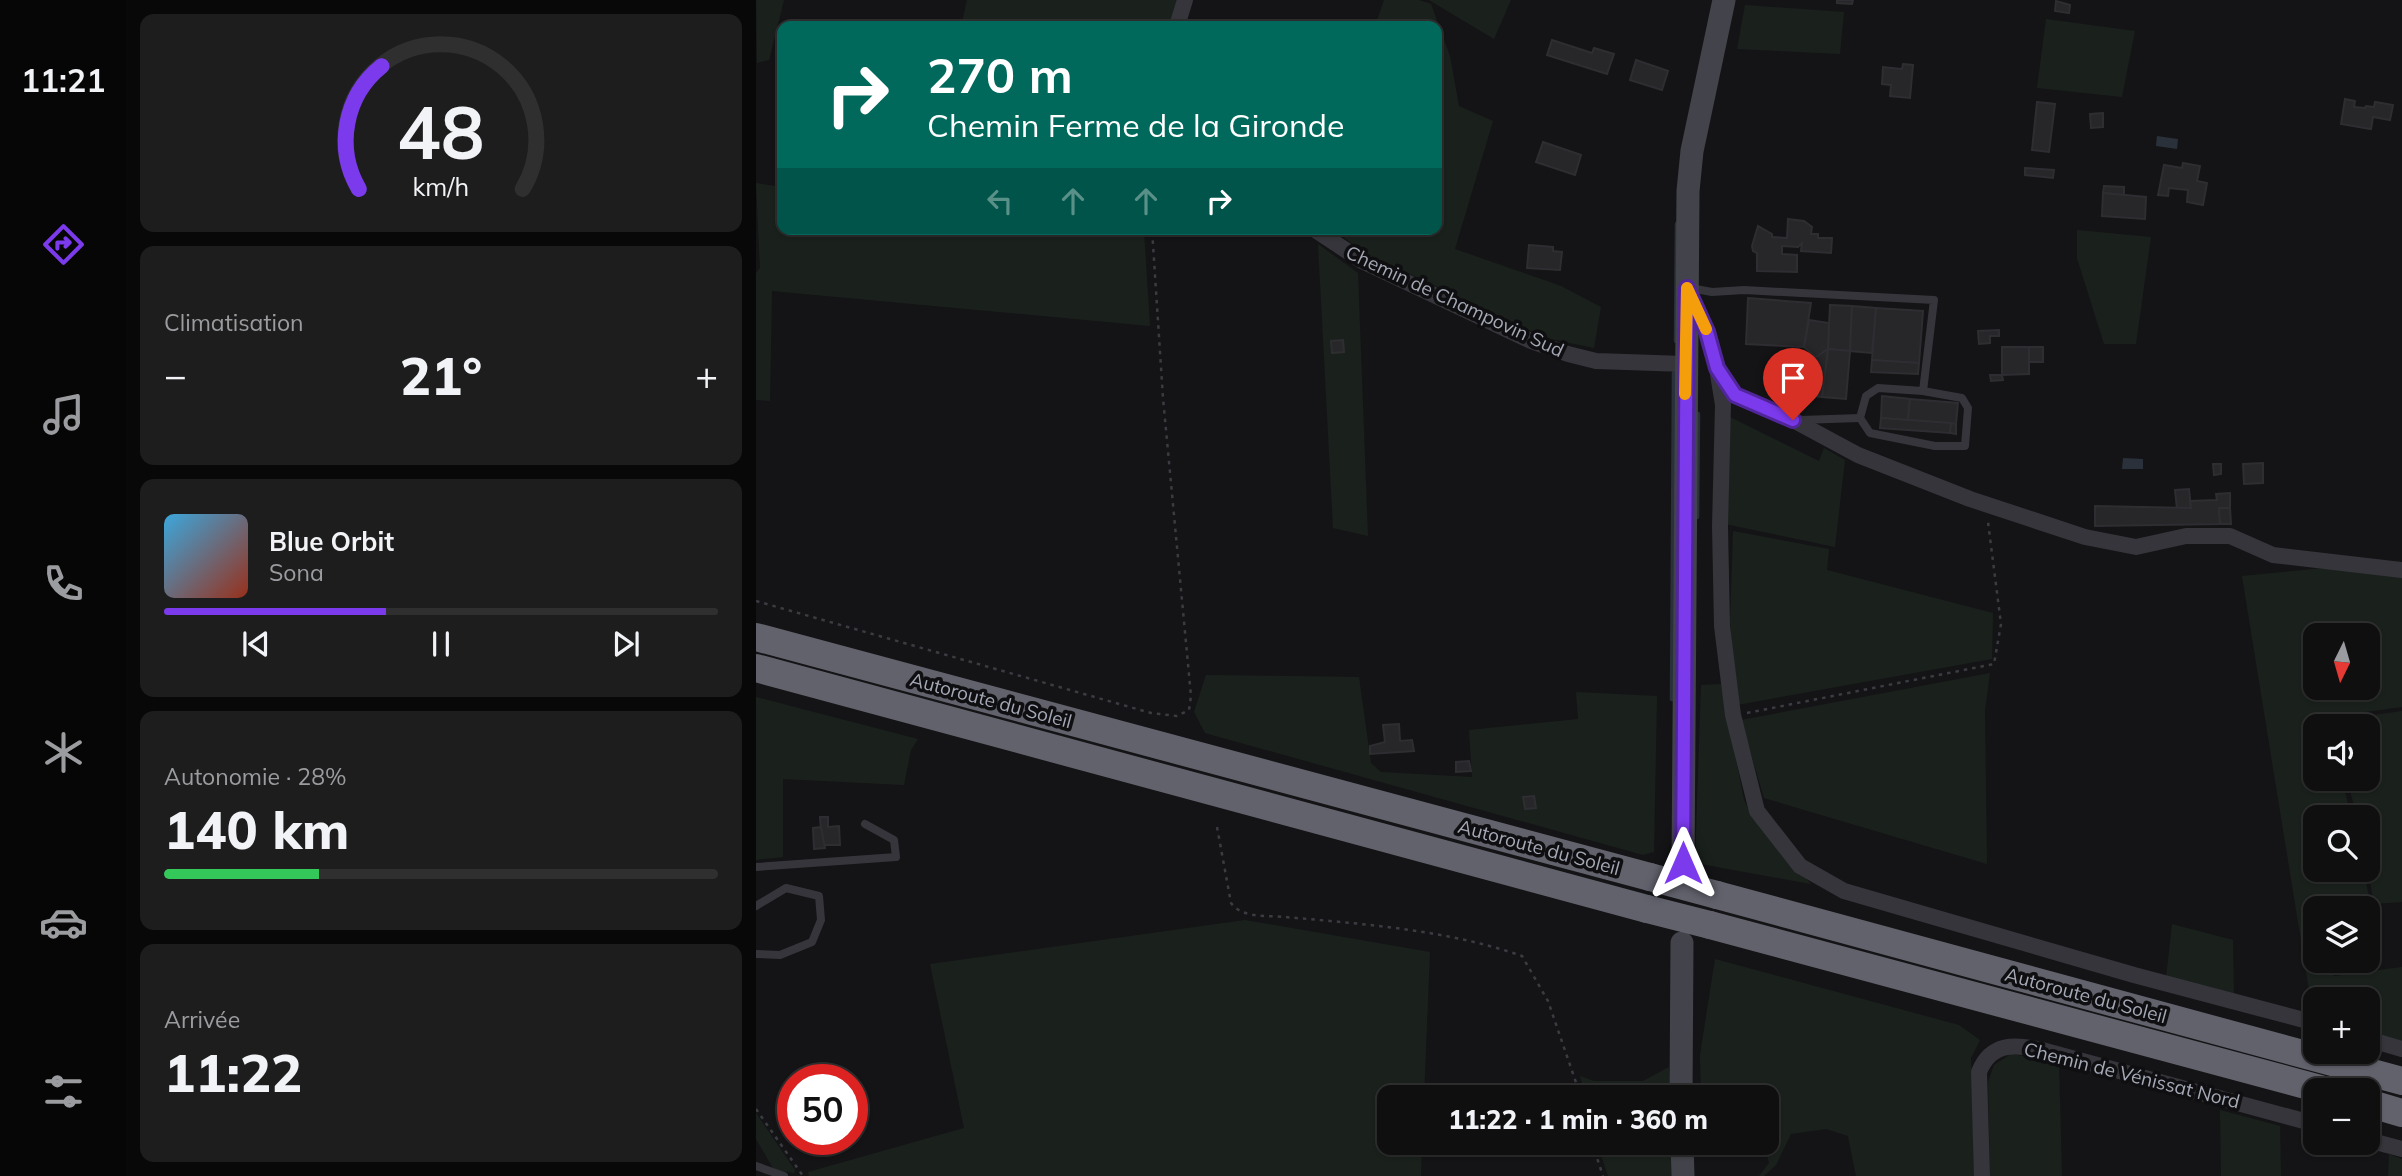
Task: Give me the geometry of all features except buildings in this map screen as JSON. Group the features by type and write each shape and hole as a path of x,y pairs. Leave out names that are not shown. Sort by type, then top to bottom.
{"highway":[{"name":"Autoroute du Soleil","path":"756,636 2402,1081"},
{"name":"Autoroute du Soleil","path":"756,668 2303,1084"},
{"path":"756,684 864,713 924,713"},
{"path":"2380,1107 2402,1113"}],"main road":[{"path":"1683,863 1686,236 1692,151 1724,0"},
{"path":"1681,1085 1682,943"},
{"path":"1682,1155 1683,1176"}],"street":[{"path":"1179,21 1185,0"},
{"name":"Chemin de Champovin Sud","path":"1323,235 1362,261 1531,341 1567,354 1596,361 1685,364"},
{"path":"1687,288 1707,332 1723,405 1720,526 1722,626 1733,715 1757,811 1800,866 1844,891 2134,975 2303,1020"},
{"path":"1717,368 1735,395 1793,420 1858,455 1986,505 2085,537 2136,547 2186,536 2230,536 2273,555 2402,570"},
{"path":"2380,1043 2402,1049"},
{"name":"Chemin de Vénissat Nord","path":"1983,1176 1979,1072 1984,1059 1994,1049 2008,1045 2042,1050 2303,1121"},
{"path":"2380,1143 2402,1149"}],"lane":[{"path":"1687,288 1712,292 1744,290 1934,300 1923,391"},
{"path":"1878,388 1923,391 1962,398 1968,408 1965,446 1935,446 1870,433 1860,418 1866,396 1878,388"},
{"path":"1793,420 1860,418"},
{"path":"756,867 896,857 894,840 865,824"},
{"path":"756,906 786,888 819,896 821,920 812,942 779,955 756,954"},
{"path":"756,1166 784,1176"}],"path":[{"path":"756,601 1151,713 1177,716 1189,710 1191,696 1163,398 1152,235"},
{"path":"1733,715 1994,664 2001,624 1986,505"},
{"path":"1217,827 1231,903 1245,914 1347,923 1454,939 1522,956 1548,1001 1577,1085"},
{"path":"756,1109 803,1176"},
{"path":"1595,1155 1603,1176"}],"shaded area":[{"path":"756,0 784,0 769,60 757,63"},
{"path":"967,0 1178,0 1172,21 962,21"},
{"path":"1384,0 1419,0 1431,4 1437,21 1377,21"},
{"path":"1429,0 1511,0 1494,39"},
{"path":"1745,5 1844,12 1840,54 1737,49"},
{"path":"2046,19 2135,31 2122,97 2037,88"},
{"path":"1442,34 1450,56 1459,106 1493,121 1455,249 1561,286 1601,307 1594,348 1546,338 1363,252 1341,235 1442,235"},
{"path":"2157,136 2178,139 2177,149 2156,146"},
{"path":"756,183 777,186 777,235 1144,235 1150,326 772,291 770,401 756,400 756,273 760,268"},
{"path":"2077,230 2151,237 2136,344 2104,344 2077,258"},
{"path":"1318,244 1358,273 1368,536 1333,528"},
{"path":"1730,417 1819,461 1824,448 1845,460 1835,547 1725,524"},
{"path":"2123,458 2143,459 2143,469 2122,469"},
{"path":"1733,531 1829,549 1827,570 1993,613 1992,659 1737,705 1730,622"},
{"path":"2334,567 2402,575 2402,707 2350,714 2303,714 2303,791 2345,791 2348,805 2303,805 2303,882 2366,882 2369,896 2303,896 2303,953 2242,576"},
{"path":"1990,673 1985,711 1987,864 1764,798 1741,720"},
{"path":"1206,675 1359,677 1371,763 1381,772 1472,777 1469,730 1578,719 1576,692 1657,696 1654,852 1643,855 1205,733 1194,712"},
{"path":"1721,684 1744,800 1752,817 1811,884 1695,863 1701,685"},
{"path":"756,697 918,739 911,750 904,785 783,779 783,857 756,860"},
{"path":"2402,711 2402,902 2380,904 2380,896 2373,896 2370,882 2380,882 2380,805 2354,805 2350,791 2380,791 2380,714"},
{"path":"1245,920 1430,952 1424,1085 1377,1085 1377,1155 1422,1155 1421,1176 809,1176 808,1172 964,1128 930,964"},
{"path":"2172,924 2233,940 2234,996 2166,978"},
{"path":"1715,959 1959,1025 1980,1040 1971,1058 1976,1176 1856,1176 1848,1136 1826,1129 1791,1134 1776,1165 1764,1176 1759,1176 1769,1163 1767,1155 1779,1155 1779,1085 1701,1085 1700,1055"},
{"path":"2402,967 2402,1043 2380,1036 2380,987 2308,987 2306,973 2334,973 2334,976 2380,973 2380,970"},
{"path":"2011,1054 2059,1062 2062,1176 1990,1176 1988,1082 1994,1065"},
{"path":"1669,1067 1670,1085 1583,1085 1580,1076 1594,1081 1643,1081"},
{"path":"2220,1110 2280,1126 2281,1176 2221,1176"},
{"path":"756,1113 777,1144 777,1155 785,1155 795,1170 794,1173 774,1170 756,1139"},
{"path":"2389,1154 2402,1159 2402,1176 2388,1176"},
{"path":"1601,1155 1671,1155 1671,1176 1608,1176"}],"waterway":[{"path":"1676,341 1677,224"},
{"path":"1672,699 1674,373"},
{"path":"1697,517 1698,414"}],"slow traffic":[{"path":"1685,394 1687,288 1706,329"}],"route":[{"path":"1683,863 1687,288 1707,332 1717,368 1735,395 1793,420"}]}
